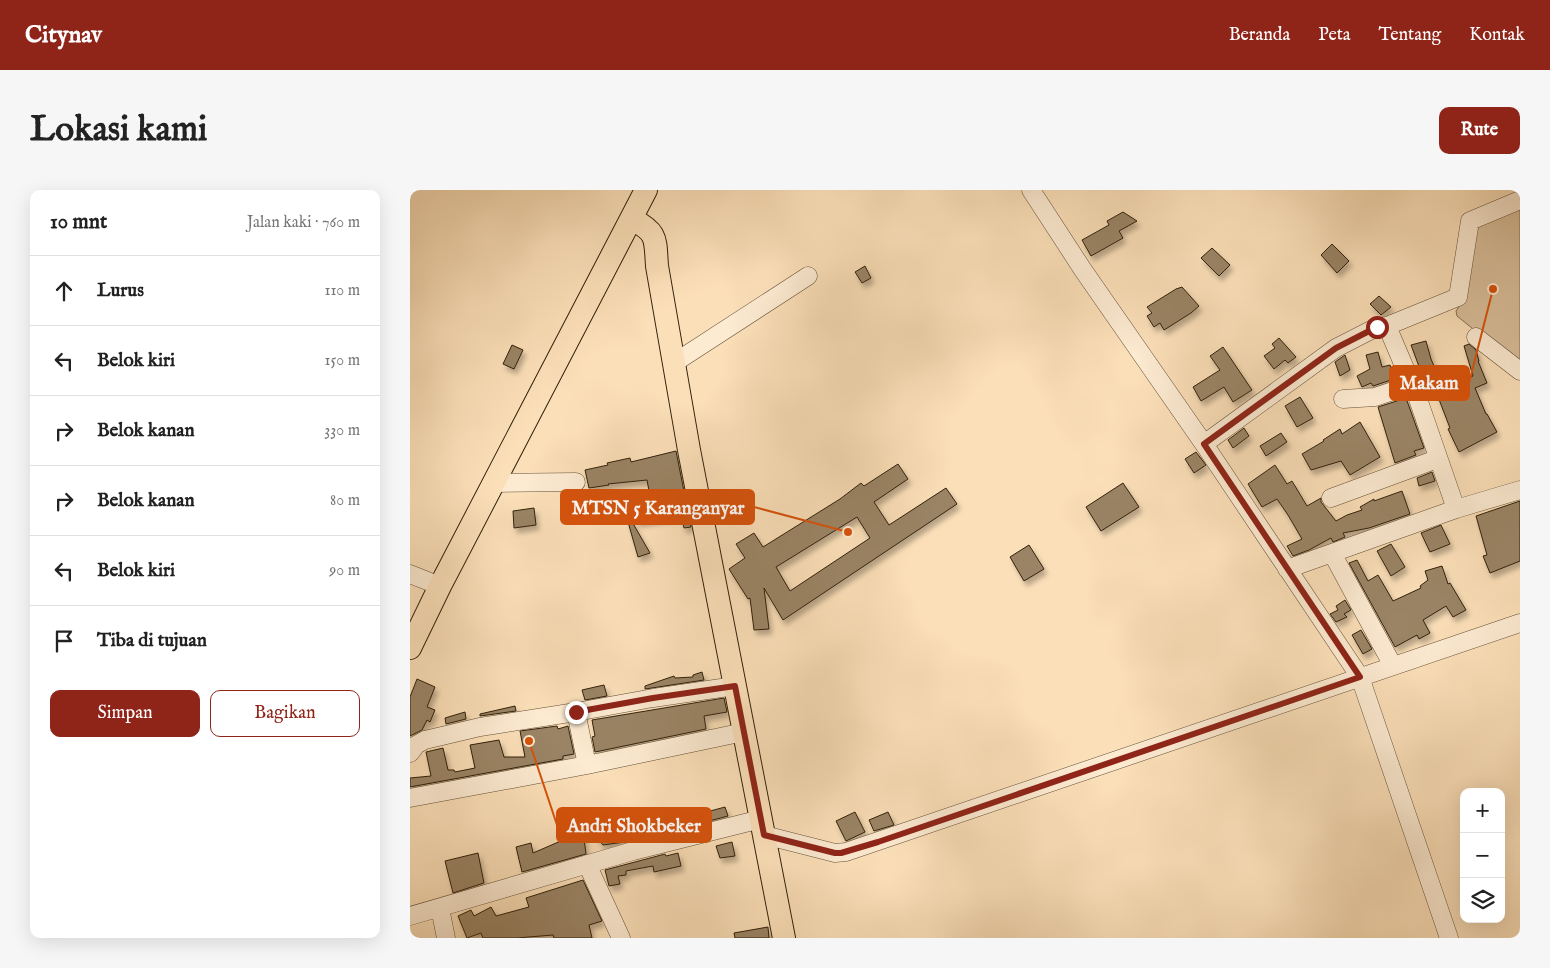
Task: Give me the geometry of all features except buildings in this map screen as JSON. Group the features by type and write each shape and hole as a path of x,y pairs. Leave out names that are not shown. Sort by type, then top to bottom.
{"main road":[{"path":"410,648 438,585 494,483 646,190"},
{"path":"632,219 648,228 654,235 656,243 657,266 674,363 784,938"}],"street":[{"path":"1031,190 1083,270 1204,444 1360,677 1449,938"},
{"path":"1204,444 1336,348 1377,327 1387,326 1458,297 1470,221 1520,200"},
{"path":"674,363 808,276"},
{"path":"1387,326 1411,385 1456,509"},
{"path":"1476,337 1520,371"},
{"path":"1344,399 1375,397 1411,385"},
{"path":"1331,498 1437,458"},
{"path":"494,483 576,482"},
{"path":"1287,568 1456,509 1520,490"},
{"path":"1332,553 1393,666"},
{"path":"410,575 438,585"},
{"path":"410,916 633,851 762,827 835,853 846,852 1520,623"},
{"path":"410,753 425,740 480,727 735,686"},
{"path":"576,712 587,765"},
{"path":"410,798 587,765 744,732"},
{"path":"587,864 621,938"},
{"path":"440,908 446,938"}],"shaded area":[{"path":"1520,202 1520,367 1457,316 1456,311 1460,305 1472,230"}],"place":[{"name":"Makam","path":"1493,289"},
{"name":"MTSN 5 Karanganyar","path":"848,532"},
{"name":"Andri Shokbeker","path":"529,741"}],"route":[{"path":"576,712 735,686 764,835 841,853 1360,677 1204,444 1336,348 1377,327"}]}
